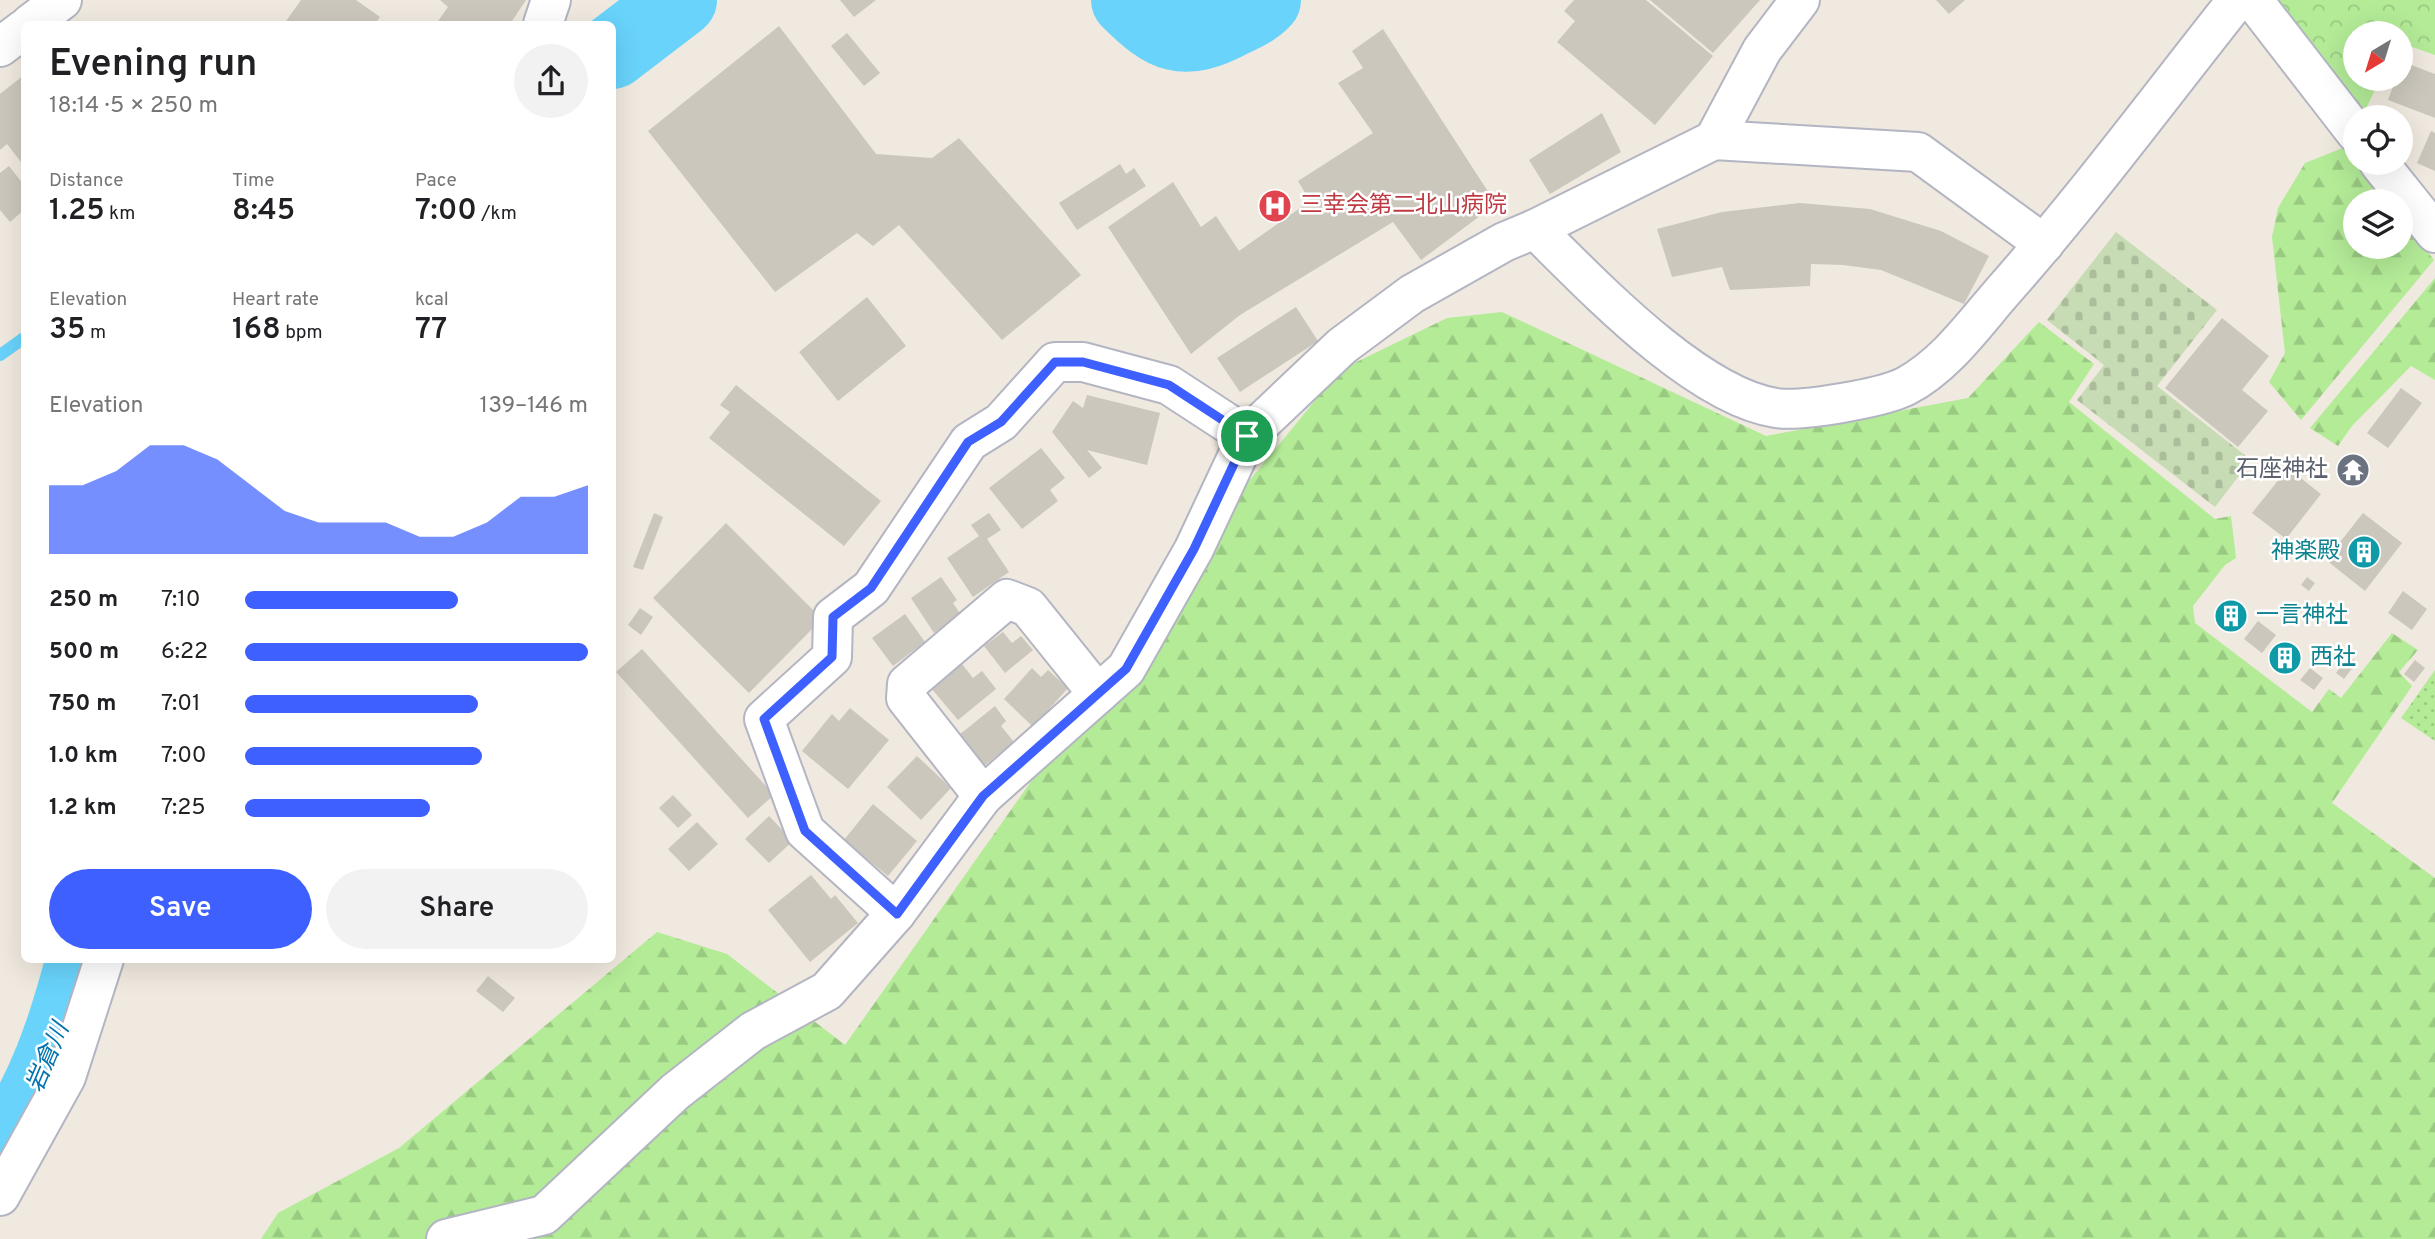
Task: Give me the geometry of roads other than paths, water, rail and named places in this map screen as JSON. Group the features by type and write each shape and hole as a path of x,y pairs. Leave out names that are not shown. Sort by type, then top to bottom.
{"street":[{"path":"34,21 62,0"},
{"path":"544,21 551,0"},
{"path":"1714,140 1762,50 1800,0"},
{"path":"1535,229 1684,364 1735,394 1776,408 1849,401 1905,386 1951,351 2044,244 2237,0"},
{"path":"2253,0 2343,116"},
{"path":"0,47 21,31"},
{"path":"446,1239 544,1215 675,1093 753,1031 827,991 897,914 983,796 1126,669 1194,549 1247,436 1342,346 1412,295 1504,242 1714,140 1918,152 2044,244"},
{"path":"2389,175 2435,233"},
{"path":"897,914 805,831 764,719 832,657 833,617 871,588 968,442 1001,422 1055,362 1083,362 1169,385 1247,436"},
{"path":"983,796 905,698 907,684 1007,599 1028,607 1098,694"},
{"path":"0,1196 66,1077 103,963"}],"waterway":[{"name":"岩倉川","path":"616,49 680,0"},
{"name":"岩倉川","path":"1128,0 1164,29 1187,35 1215,28 1249,12 1264,0"},
{"path":"0,355 21,340"},
{"name":"岩倉川","path":"0,1151 29,1108 41,1084 61,1035 82,963"}],"place":[{"name":"三幸会第二北山病院","path":"1275,206"},
{"name":"石座神社","path":"2353,470"},
{"name":"神楽殿","path":"2364,552"},
{"name":"一言神社","path":"2231,616"},
{"name":"西社","path":"2285,658"}]}
